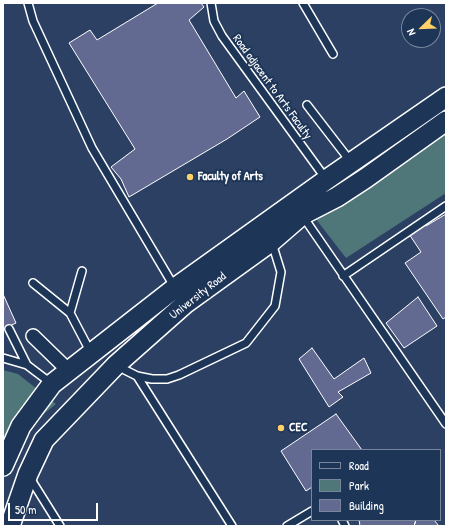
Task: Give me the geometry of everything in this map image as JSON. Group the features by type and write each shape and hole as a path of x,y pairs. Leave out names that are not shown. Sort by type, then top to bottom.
{"main road":[{"path":"28,474 5,463 21,426 52,384 175,288 351,162 446,97"},
{"name":"University Road","path":"10,526 28,474 44,440 116,365 186,303 272,241 302,216 337,197 366,178 446,121"}],"street":[{"path":"34,336 69,371"}],"lane":[{"path":"28,3 33,21 92,148 175,288"},
{"name":"Road adjacent to Arts Faculty","path":"211,3 214,21 222,36 326,180"},
{"path":"303,3 332,54"},
{"path":"307,104 351,162"},
{"path":"343,276 446,206"},
{"path":"302,216 446,424"},
{"path":"116,365 137,376 152,379 167,379 179,375 246,343 275,306 281,272 272,241"},
{"path":"70,313 82,271"},
{"path":"33,283 70,313 92,353"},
{"path":"9,329 27,365"},
{"path":"3,358 27,365 52,384"},
{"path":"137,376 232,526"},
{"path":"28,474 60,526"},
{"path":"287,526 311,512"}],"green space":[{"path":"446,111 446,193 346,258 312,214"},
{"path":"3,370 18,374 56,404 3,447"}],"building":[{"name":"Faculty of Arts","path":"158,3 201,3 204,7 189,20 236,98 244,91 260,117 227,139 129,197 121,179 111,167 135,149 69,43 90,30 97,40"},
{"path":"446,214 446,317 443,319 405,263 421,252 409,234 424,223 426,226"},
{"path":"3,294 16,323 3,329"},
{"path":"418,297 437,326 404,348 386,323"},
{"path":"312,348 334,379 364,358 371,373 338,392 343,397 329,407 299,359"},
{"path":"336,414 361,449 311,449 311,488 306,491 281,451"},
{"path":"359,521 416,521 414,526 360,526"},
{"path":"416,521 435,521 439,526 414,526"}],"place":[{"name":"Faculty of Arts","path":"190,177"},
{"name":"CEC","path":"281,428"}]}
